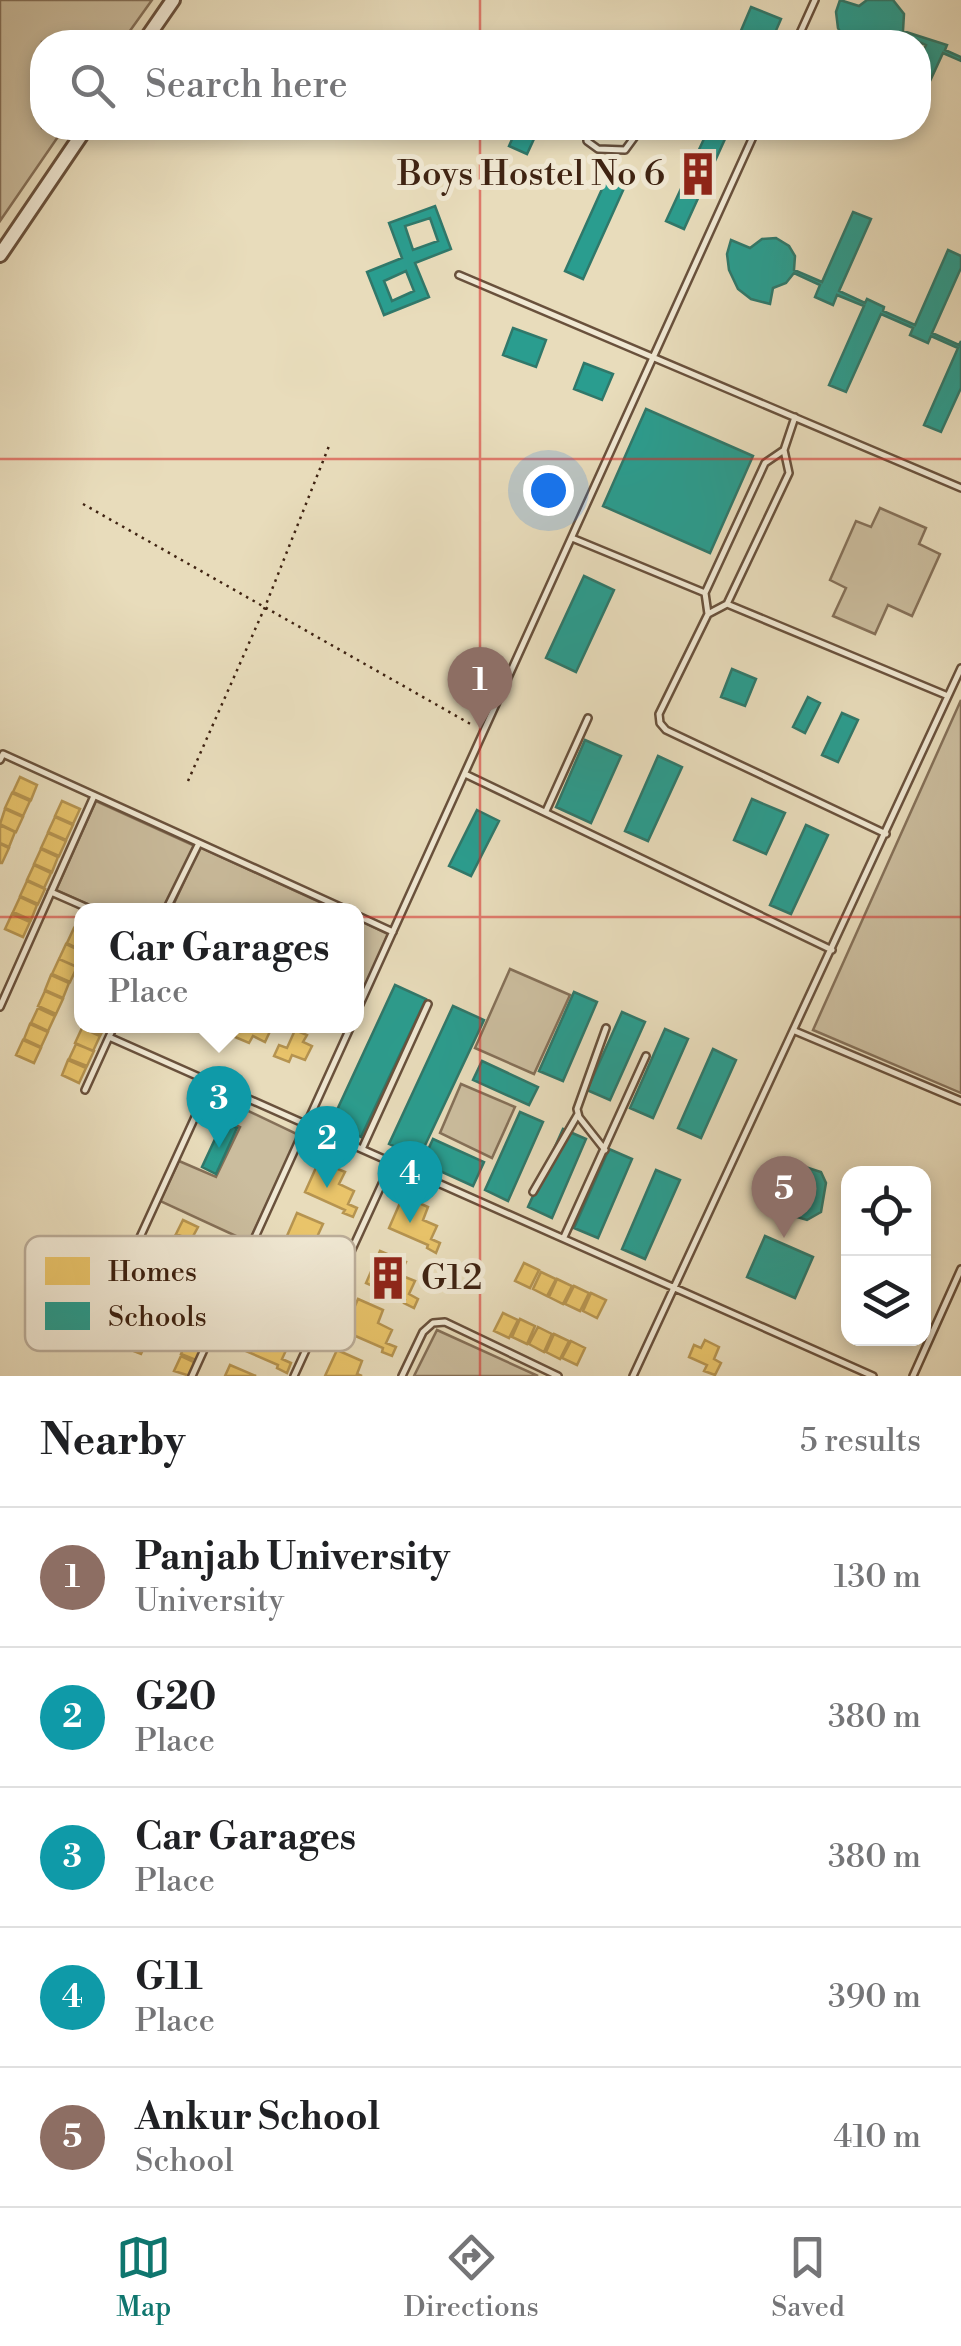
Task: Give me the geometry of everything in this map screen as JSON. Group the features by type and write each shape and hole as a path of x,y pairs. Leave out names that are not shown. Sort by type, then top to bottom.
{"street":[{"path":"153,30 174,0"},
{"path":"0,255 78,140"}],"lane":[{"path":"801,30 815,0"},
{"path":"587,140 598,149 625,150 632,140"},
{"path":"364,995 752,140"},
{"path":"459,275 961,488"},
{"path":"795,417 784,450 789,473 727,604 708,614 658,714 660,724 886,834"},
{"path":"708,614 704,593 765,463 784,450"},
{"path":"572,538 704,593"},
{"path":"727,604 948,696"},
{"path":"633,1376 961,668"},
{"path":"546,811 588,718"},
{"path":"0,760 3,754 331,903"},
{"path":"465,774 832,950"},
{"path":"0,1008 94,796"},
{"path":"169,903 199,843"},
{"path":"52,892 76,903"},
{"path":"364,919 393,932"},
{"path":"362,1149 428,1004"},
{"path":"533,1192 578,1114 606,1028"},
{"path":"795,1032 961,1101"},
{"path":"85,1090 111,1033"},
{"path":"255,1236 345,1033"},
{"path":"109,1037 873,1376"},
{"path":"564,1238 646,1056"},
{"path":"141,1236 211,1082"},
{"path":"578,1114 605,1150"},
{"path":"355,1243 392,1162"},
{"path":"913,1376 961,1269"},
{"path":"402,1376 423,1332 433,1323 445,1322 558,1376"},
{"path":"192,1376 203,1351"},
{"path":"294,1376 305,1351"}],"path":[{"path":"188,781 265,607 329,446"},
{"path":"83,504 484,732"}],"shaded area":[{"path":"0,0 152,0 131,30 30,30 30,140 56,140 0,221"},
{"path":"880,508 926,528 919,544 940,554 912,616 888,605 875,634 833,616 846,588 830,580 856,521 871,527"},
{"path":"961,700 961,1093 813,1030"},
{"path":"96,801 195,846 166,903 85,903 56,890"},
{"path":"200,847 322,903 174,903"},
{"path":"364,922 388,934 364,989"},
{"path":"510,969 570,995 534,1074 475,1048"},
{"path":"461,1084 515,1107 492,1158 440,1133"},
{"path":"223,1099 299,1135 252,1236 236,1236 160,1201 179,1161 216,1177 240,1127 215,1115"},
{"path":"437,1330 538,1376 414,1376"}],"building: Homes":[{"path":"20,777 37,785 31,800 13,792"},
{"path":"12,793 30,801 23,816 5,808"},
{"path":"62,801 80,809 73,824 55,816"},
{"path":"5,809 23,817 16,832 0,824"},
{"path":"55,817 73,825 66,840 48,832"},
{"path":"0,825 15,832 9,847 0,843"},
{"path":"48,833 66,841 59,856 41,848"},
{"path":"0,844 9,848 2,863 0,863"},
{"path":"41,849 58,857 52,872 34,864"},
{"path":"34,865 51,873 44,888 27,880"},
{"path":"27,881 45,889 38,904 20,896"},
{"path":"20,897 37,905 31,920 13,912"},
{"path":"12,914 30,922 23,937 5,929"},
{"path":"74,928 74,946 67,943"},
{"path":"66,944 74,948 74,966 59,959"},
{"path":"59,959 74,966 70,982 52,974"},
{"path":"51,975 69,983 63,998 45,990"},
{"path":"45,991 63,999 56,1014 38,1006"},
{"path":"38,1008 55,1016 48,1031 31,1023"},
{"path":"30,1024 48,1032 41,1047 24,1039"},
{"path":"80,1033 100,1036 93,1051 75,1043"},
{"path":"236,1033 269,1033 265,1042 253,1036 249,1043 235,1037"},
{"path":"294,1033 307,1035 303,1042 312,1046 305,1060 292,1055 289,1062 274,1056 279,1045 287,1048"},
{"path":"23,1040 41,1048 34,1063 16,1055"},
{"path":"76,1044 94,1051 87,1066 69,1059"},
{"path":"68,1060 86,1068 79,1083 62,1075"},
{"path":"319,1161 345,1172 339,1184 354,1191 348,1204 357,1208 353,1217 305,1192"},
{"path":"403,1196 428,1207 423,1220 437,1226 431,1239 440,1243 436,1253 428,1245 389,1228"},
{"path":"297,1213 323,1224 317,1236 287,1236"},
{"path":"183,1220 198,1227 193,1236 176,1234"},
{"name":"G12","path":"380,1251 406,1262 400,1275 415,1281 409,1294 418,1299 414,1308 366,1283"},
{"path":"524,1263 539,1270 530,1288 515,1281"},
{"path":"541,1272 556,1279 547,1296 533,1289"},
{"path":"557,1279 572,1286 563,1304 549,1297"},
{"path":"574,1286 589,1293 580,1311 565,1304"},
{"path":"591,1293 606,1300 597,1318 583,1311"},
{"path":"358,1299 383,1310 378,1323 392,1330 386,1343 396,1347 392,1356 355,1336"},
{"path":"503,1313 518,1320 509,1338 494,1331"},
{"path":"520,1319 535,1326 527,1344 512,1337"},
{"path":"538,1327 552,1334 544,1352 529,1344"},
{"path":"554,1334 569,1341 560,1359 546,1352"},
{"path":"705,1340 719,1347 714,1359 721,1363 715,1375 704,1371 707,1365 689,1357 694,1345 701,1348"},
{"path":"571,1341 585,1348 577,1365 562,1358"},
{"path":"182,1351 200,1351 196,1360 181,1354"},
{"path":"246,1351 286,1351 282,1359 291,1363 287,1373"},
{"path":"337,1351 362,1361 357,1374 362,1376 325,1376"},
{"path":"181,1356 196,1363 190,1376 174,1371"},
{"path":"230,1365 256,1376 225,1376"}],"building: Schools":[{"path":"840,0 859,6 867,0 893,0 904,14 903,30 839,30 836,12"},
{"path":"751,7 781,19 776,30 741,30"},
{"path":"931,40 947,45 945,50 961,57 961,61 943,53 931,79"},
{"path":"512,140 533,140 527,154 509,146"},
{"name":"Boys Hostel No 6","path":"703,140 725,140 684,229 666,221"},
{"path":"612,167 630,175 583,279 565,271"},
{"path":"435,206 451,249 415,263 429,297 384,315 367,272 402,258 389,223","holes":["430,218 438,241 413,250 405,226","406,271 414,291 392,301 384,281"]},
{"path":"853,212 871,219 839,291 865,303 867,299 915,325 948,250 961,256 961,268 932,333 959,345 961,341 961,388 941,432 924,425 958,348 931,336 928,343 910,335 913,328 881,314 846,392 829,385 864,306 837,295 833,305 815,297 820,285 794,273 786,283 773,288 770,304 751,299 738,289 729,270 727,254 731,240 750,248 762,239 776,238 789,246 795,256 794,270 822,282"},
{"path":"513,328 546,340 536,367 503,355"},
{"path":"584,363 613,374 602,400 574,389"},
{"path":"646,409 753,456 710,553 603,506"},
{"path":"584,576 614,590 576,672 546,658"},
{"path":"732,669 756,679 745,706 721,697"},
{"path":"808,697 820,703 805,733 793,727"},
{"path":"842,713 858,720 838,762 822,755"},
{"path":"585,740 621,756 591,823 556,807"},
{"path":"658,756 682,767 648,841 625,831"},
{"path":"752,799 785,813 766,854 734,840"},
{"path":"477,810 499,821 471,876 449,866"},
{"path":"806,825 828,835 791,914 770,905"},
{"path":"395,985 426,999 361,1137 331,1123"},
{"path":"574,992 597,1002 563,1081 539,1071"},
{"path":"453,1006 484,1020 419,1158 389,1144"},
{"path":"622,1012 645,1022 610,1100 587,1090"},
{"path":"665,1029 688,1039 653,1118 630,1108"},
{"path":"713,1049 736,1060 701,1138 678,1128"},
{"path":"482,1061 538,1087 529,1105 473,1080"},
{"path":"520,1112 543,1122 508,1201 485,1190"},
{"path":"223,1122 237,1128 216,1174 202,1167"},
{"path":"563,1129 586,1139 552,1218 528,1207"},
{"path":"433,1139 484,1162 473,1186 422,1163"},
{"path":"609,1149 632,1159 598,1238 574,1228"},
{"path":"796,1164 821,1172 826,1183 821,1212 807,1220 783,1213 776,1200 781,1173","holes":["803,1181 811,1195 800,1201 792,1187"]},
{"path":"656,1170 680,1180 645,1259 622,1249"},
{"path":"765,1236 813,1257 795,1298 747,1277"}],"place":[{"name":"Boys Hostel No 6","path":"698,174"},
{"name":"Panjab University","path":"480,729"},
{"name":"Car Garages","path":"219,1148"},
{"name":"G20","path":"327,1188"},
{"name":"G11","path":"410,1223"},
{"name":"Ankur School","path":"784,1238"},
{"name":"G12","path":"388,1278"}]}
